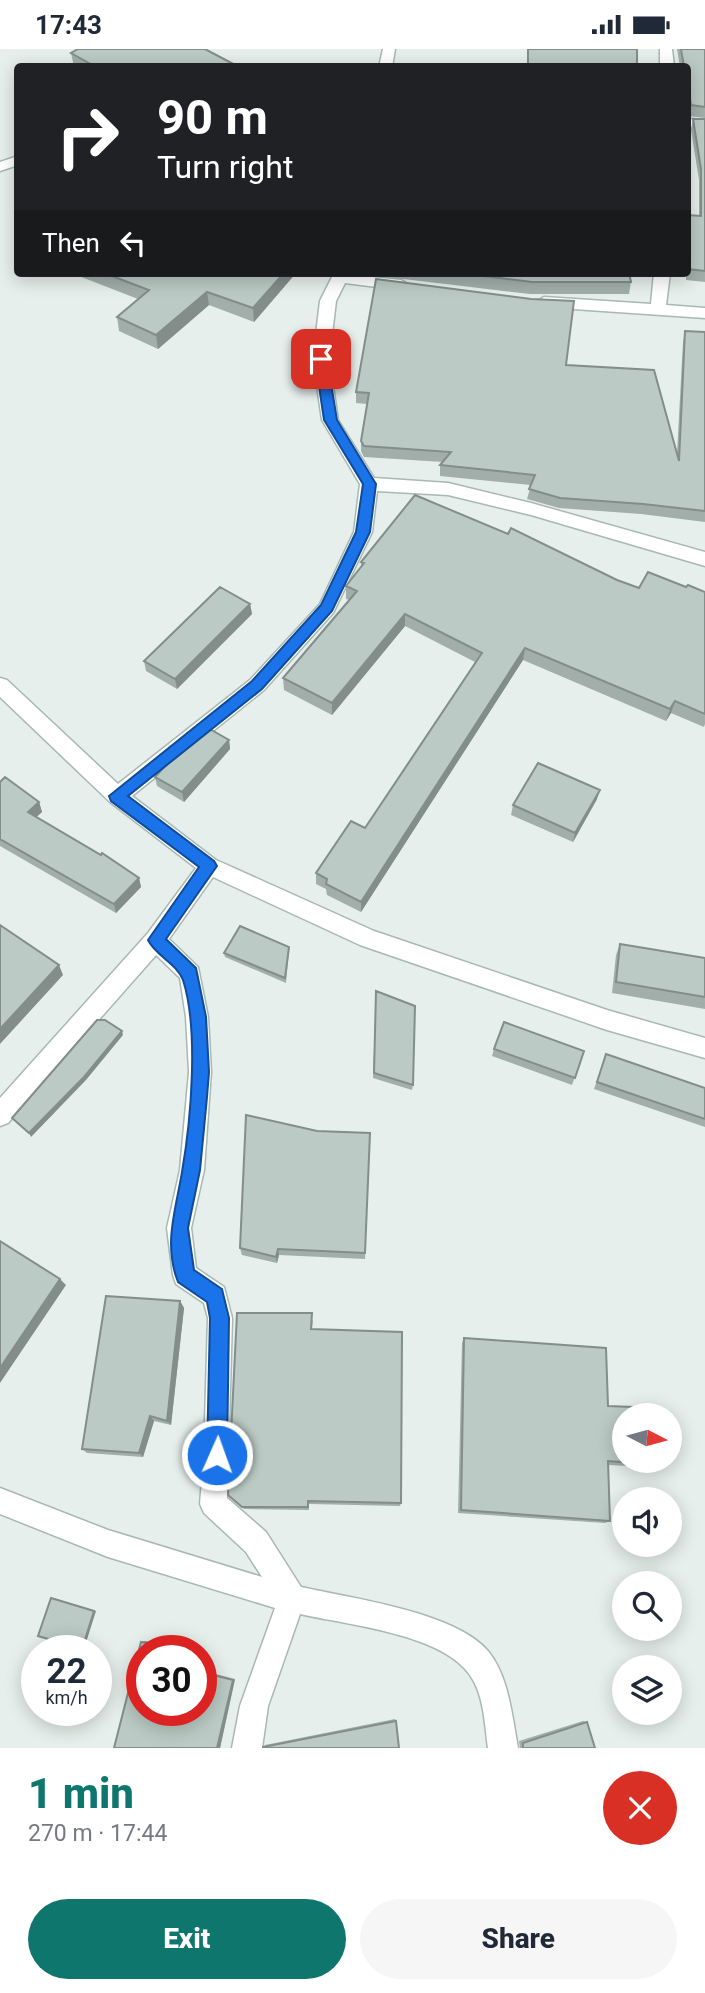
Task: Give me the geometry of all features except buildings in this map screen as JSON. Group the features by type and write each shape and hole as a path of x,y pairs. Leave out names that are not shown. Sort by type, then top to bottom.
{"street":[{"path":"117,796 257,685 327,608 363,532 369,484 330,420 321,359 328,301 340,277"},
{"path":"353,277 422,288"},
{"path":"658,310 662,277"},
{"path":"530,302 705,313"},
{"path":"369,484 447,489 531,509 705,559"},
{"path":"0,685 117,796 209,866 369,938 595,1016 705,1048"},
{"path":"0,1115 156,940 209,866"},
{"path":"156,940 190,974 197,1017 200,1072 198,1097 191,1170 179,1228 185,1275 215,1296 220,1318 217,1455 213,1504 256,1542 292,1598"},
{"path":"0,1501 140,1552 292,1598 442,1635 473,1656 491,1687 503,1748"},
{"path":"247,1748 254,1706 292,1598"}],"route":[{"path":"217,1455 220,1318 215,1296 185,1275 179,1228 191,1170 198,1097 200,1072 197,1017 190,974 156,940 209,866 117,796 257,685 327,608 363,532 369,484 330,420 321,359"}]}
